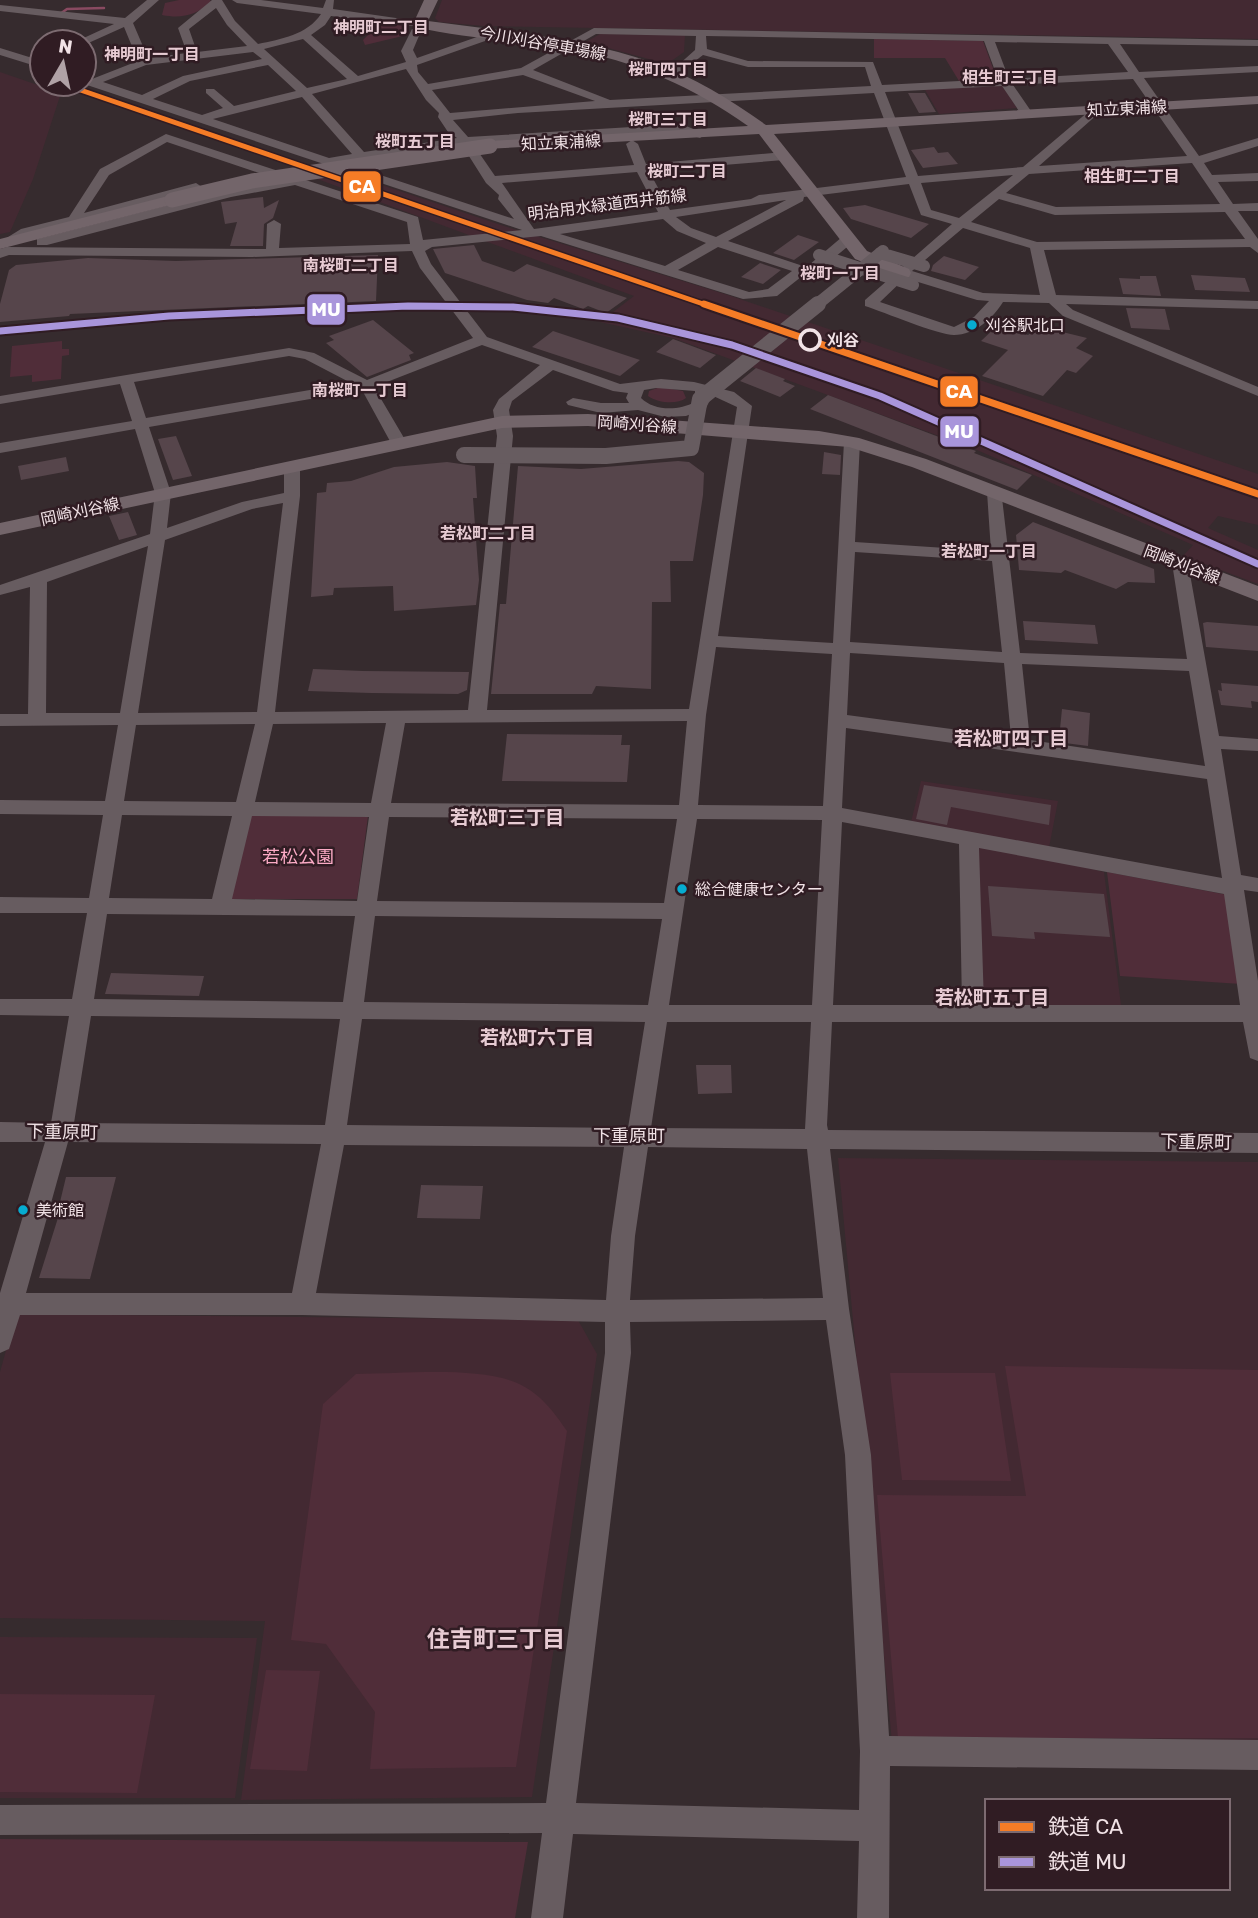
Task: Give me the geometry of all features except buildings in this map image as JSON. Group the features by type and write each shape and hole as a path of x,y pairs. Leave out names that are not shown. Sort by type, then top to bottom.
{"main road":[{"path":"417,28 431,0"},
{"name":"今川刈谷停車場線","path":"417,28 498,33 572,45 673,75 718,98 763,130 861,255 902,281"},
{"name":"知立東浦線","path":"2,247 223,187 490,146 1258,100"},
{"name":"岡崎刈谷線","path":"0,529 502,422 588,420 852,442 919,463 1258,594"}],"street":[{"path":"98,35 127,22 154,0"},
{"path":"237,0 330,6 417,28 407,51 411,55 412,73 420,79 490,180 498,183 506,196 505,199 536,229"},
{"path":"193,55 183,28 217,1 231,23 304,92 361,157"},
{"path":"98,78 144,62 256,48 306,36 330,6"},
{"path":"0,8 127,22"},
{"path":"127,22 144,62"},
{"path":"425,88 524,71 594,32 1258,43"},
{"path":"201,120 410,65 498,33"},
{"path":"673,75 701,51 701,34"},
{"path":"306,36 355,80"},
{"path":"867,36 869,64 926,212 1036,246 1257,245"},
{"path":"988,38 1004,81 1027,114"},
{"path":"1112,41 1257,245"},
{"path":"0,51 28,59"},
{"path":"701,51 748,64 869,64"},
{"path":"142,100 187,78 270,61"},
{"path":"329,162 618,118 718,98 1258,69"},
{"path":"524,71 618,118"},
{"path":"98,85 358,172 748,296 766,296 797,274 813,268 847,240"},
{"path":"210,91 232,110"},
{"path":"444,117 518,109 618,118 681,128 700,134"},
{"path":"998,298 995,304 964,331 953,331 870,303 902,281 918,258 1095,110"},
{"path":"358,172 474,155 687,140 700,134"},
{"path":"75,217 104,172 166,138 413,220 416,244 440,287 482,340 600,383 614,390 626,402 652,411 694,411 704,398 694,387"},
{"path":"266,170 75,217 26,232 2,247 7,251 252,253 416,244 665,213 911,176 1195,157 1255,142"},
{"path":"632,144 665,213 680,227 797,274"},
{"path":"490,180 784,156"},
{"path":"1209,179 1258,177"},
{"path":"35,240 230,194 299,181"},
{"path":"666,271 811,191"},
{"path":"997,194 1055,211 1258,207"},
{"path":"272,248 274,224"},
{"path":"35,240 272,248 416,244"},
{"path":"1036,246 1047,294 1068,313 1258,392"},
{"path":"464,455 606,457 648,455 691,448 701,399 724,374 862,268 881,248 924,266"},
{"path":"819,255 902,281 998,298 1258,305"},
{"path":"0,448 366,385 482,340"},
{"path":"0,400 299,352 366,385 399,443"},
{"path":"477,715 503,463 505,436 501,410 506,398 551,364"},
{"path":"0,1341 5,1304 61,1132 158,536 163,493 126,379"},
{"path":"547,1918 618,1353 616,1311 633,1154 688,812 697,715 746,414 745,407 739,400 694,387 662,383 637,389 600,383"},
{"path":"637,389 633,398 635,403 652,411"},
{"path":"576,400 601,408 626,402"},
{"path":"852,442 816,1125 837,1309 858,1455 875,1751 873,1918"},
{"path":"221,905 265,719 292,496 292,466"},
{"path":"995,492 1021,746"},
{"path":"0,590 39,579 248,505 292,496"},
{"path":"847,545 1000,557"},
{"path":"1180,563 1234,885 1258,1052"},
{"path":"37,720 39,579"},
{"path":"710,641 1195,665"},
{"path":"0,720 697,715"},
{"path":"302,1304 334,1136 380,809 397,716"},
{"path":"836,720 1216,774"},
{"path":"1210,742 1258,745"},
{"path":"0,807 832,813 969,840 1234,885 1258,885"},
{"path":"969,840 973,1014"},
{"path":"0,905 366,906 672,911"},
{"path":"0,1007 820,1014 1252,1014"},
{"name":"下重原町","path":"0,1132 1258,1143"},
{"path":"5,1304 302,1304 616,1311 837,1309"},
{"path":"875,1751 1258,1755"},
{"path":"0,1820 559,1818 875,1826"}],"shaded area":[{"path":"442,0 1258,0 1258,39 484,26 439,22 435,18"},
{"path":"600,34 685,35 684,52 667,64 586,42"},
{"path":"0,72 28,82 28,98 59,98 33,179 10,232 0,234"},
{"path":"1001,84 1017,108 939,114 924,88"},
{"path":"346,173 504,226 728,295 1258,474 1258,525 1218,516 1208,528 1258,550 1258,584 1183,556 1193,545 977,450 673,338 600,322 634,296 312,177"},
{"path":"921,781 1058,801 1047,858 1104,872 1121,1005 980,1006 976,835 911,822"},
{"path":"838,1158 1258,1162 1258,1746 892,1743"},
{"path":"16,1314 578,1320 597,1354 532,1797 241,1800 265,1621 0,1618 0,1372"},
{"path":"0,1637 257,1638 235,1798 0,1798"}],"green space":[{"path":"179,0 211,2 188,15 162,15 165,3"},
{"path":"381,22 404,26 407,35 365,45 363,40"},
{"path":"874,39 983,41 997,79 959,81 945,58 874,58"},
{"path":"62,341 62,349 69,349 69,355 62,356 61,379 32,382 32,375 10,377 12,346"},
{"path":"660,387 683,391 686,398 678,402 667,402 648,396 649,391"},
{"name":"若松公園","path":"247,816 368,816 357,899 228,899"},
{"path":"1107,872 1228,895 1241,984 1120,976"},
{"path":"1005,1366 1258,1370 1258,1738 898,1738 877,1495 1026,1496"},
{"path":"461,1373 501,1378 533,1392 552,1410 567,1431 516,1767 370,1769 375,1712 326,1644 291,1640 323,1404 356,1374"},
{"path":"890,1373 995,1373 1011,1481 902,1480"},
{"path":"266,1670 320,1671 307,1771 250,1769"},
{"path":"0,1694 155,1695 137,1793 0,1792"},
{"path":"0,1839 528,1842 515,1918 0,1918"}],"waterway":[{"path":"60,14 67,9 104,8"}],"rail line":[{"name":"CA","path":"98,96 1258,494"},
{"name":"MU","path":"0,331 169,316 408,306 513,307 618,318 732,345 880,396 1258,564"}],"place":[{"name":"刈谷駅北口","path":"972,325"},
{"name":"刈谷","path":"810,340"},
{"name":"総合健康センター","path":"682,889"},
{"name":"美術館","path":"23,1210"}],"district":[{"name":"神明町二丁目","path":"381,27"},
{"name":"神明町一丁目","path":"152,54"},
{"name":"桜町四丁目","path":"668,69"},
{"name":"相生町三丁目","path":"1010,77"},
{"name":"桜町三丁目","path":"668,119"},
{"name":"桜町五丁目","path":"415,141"},
{"name":"桜町二丁目","path":"687,171"},
{"name":"相生町二丁目","path":"1132,176"},
{"name":"南桜町二丁目","path":"351,265"},
{"name":"桜町一丁目","path":"840,273"},
{"name":"南桜町一丁目","path":"360,390"},
{"name":"若松町二丁目","path":"488,533"},
{"name":"若松町一丁目","path":"989,551"},
{"name":"若松町四丁目","path":"1011,738"},
{"name":"若松町三丁目","path":"507,817"},
{"name":"若松町五丁目","path":"992,997"},
{"name":"若松町六丁目","path":"537,1037"},
{"name":"住吉町三丁目","path":"496,1639"}]}
